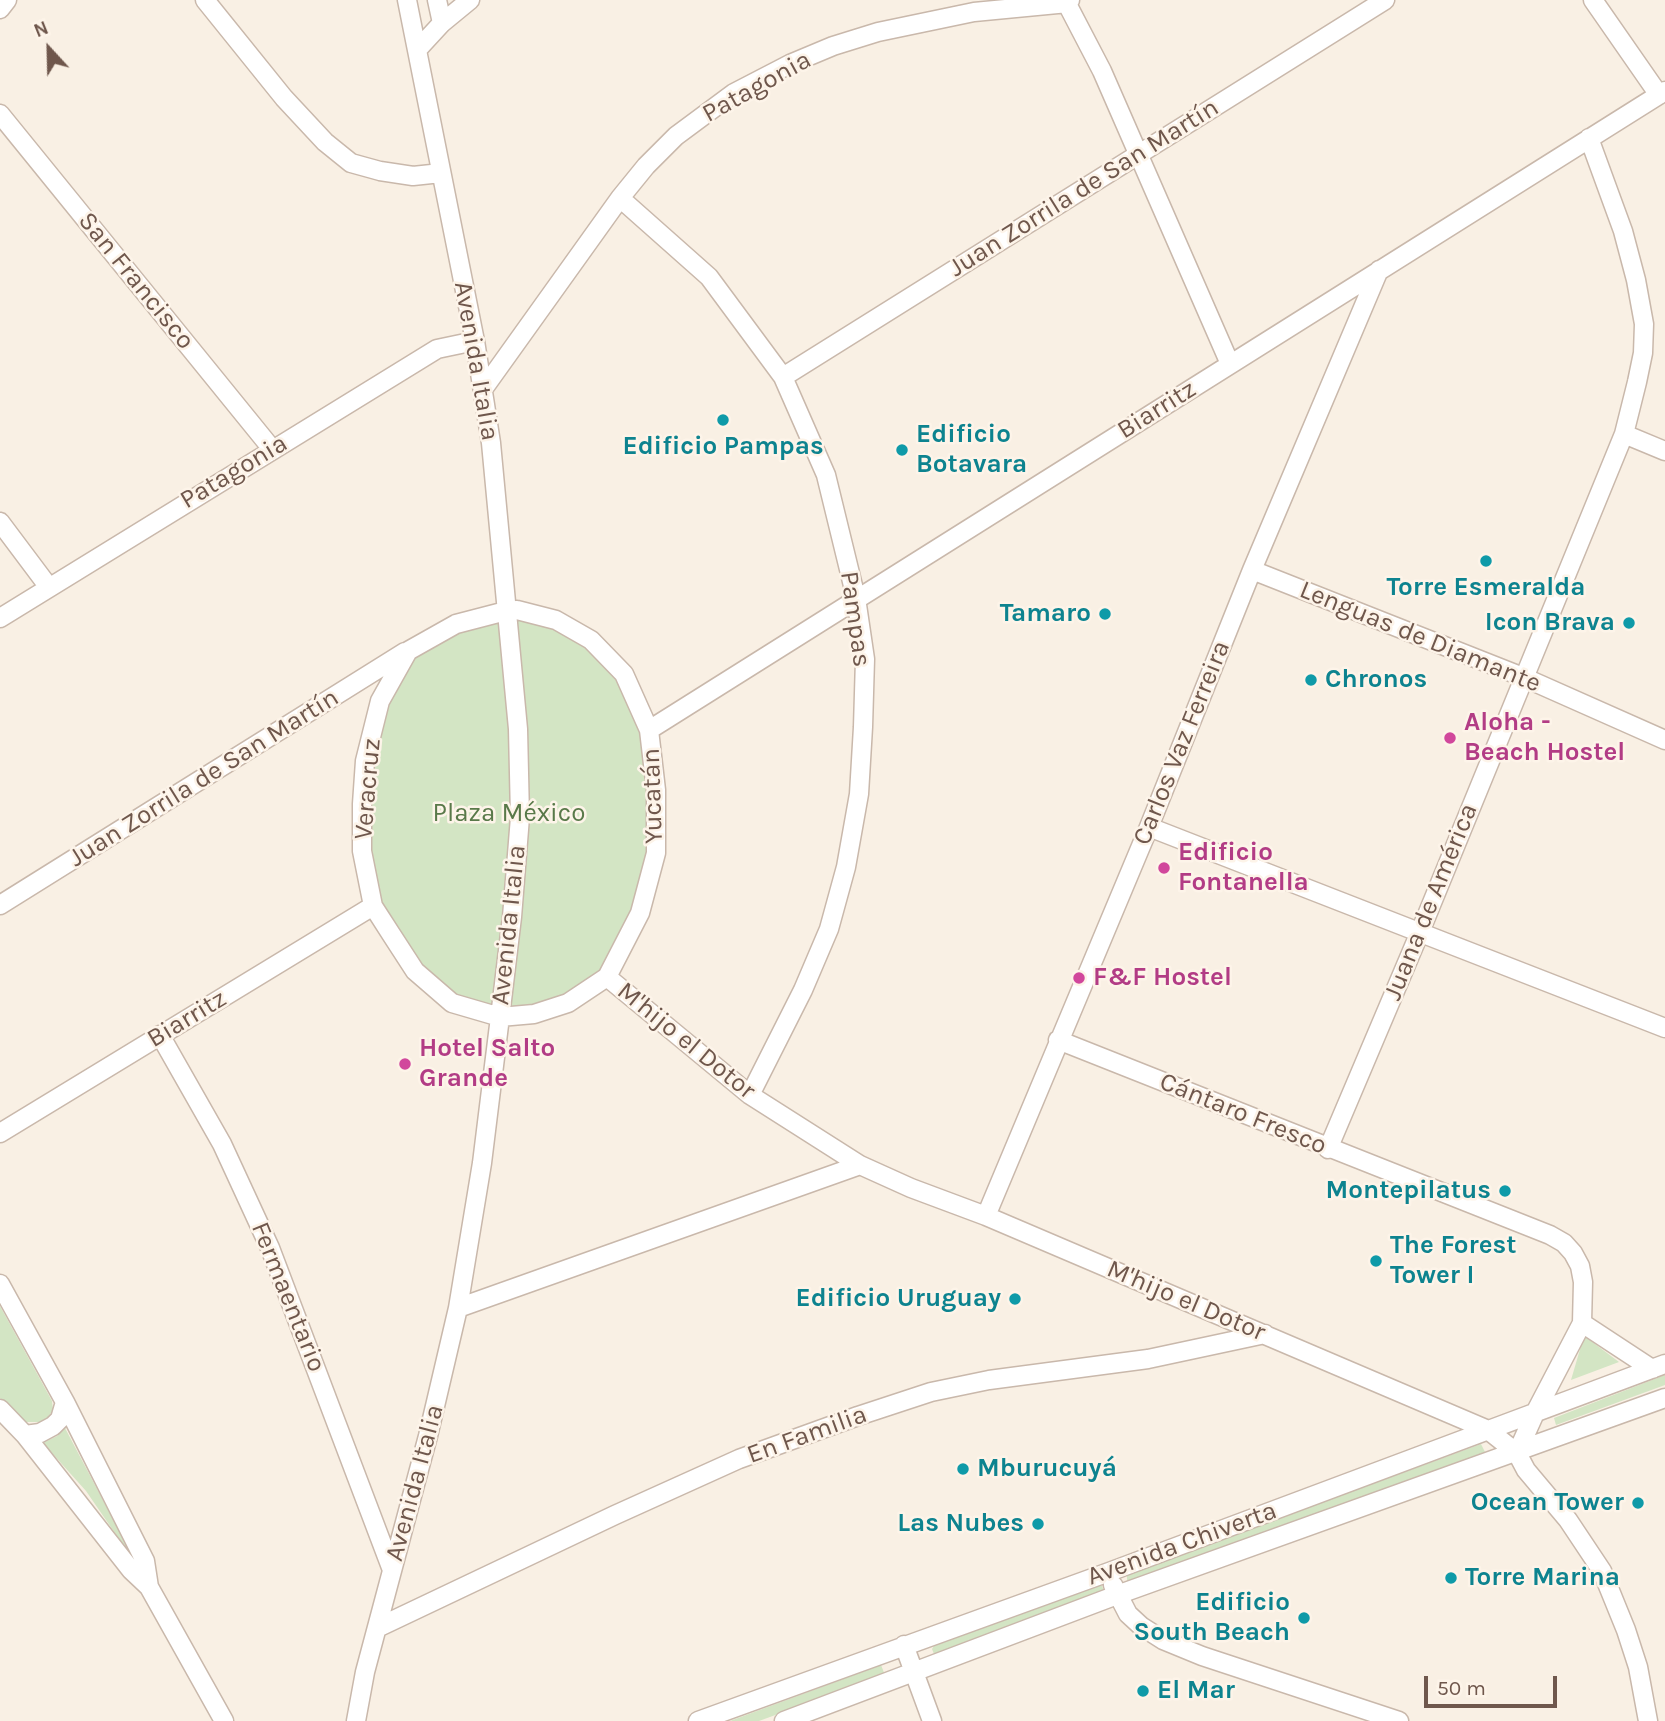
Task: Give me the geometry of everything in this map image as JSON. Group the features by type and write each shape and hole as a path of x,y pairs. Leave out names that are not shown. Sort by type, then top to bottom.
{"street":[{"path":"0,9 7,0"},
{"path":"205,0 284,98 325,142 351,163 380,172 413,176 441,173"},
{"name":"Avenida Italia","path":"356,1720 365,1672 428,1436 458,1308 482,1163 512,917 520,817 518,729 484,388 407,0"},
{"path":"437,0 442,23"},
{"path":"418,49 442,23 470,0"},
{"name":"Juan Zorrila de San Martín","path":"783,377 1385,0"},
{"path":"1593,0 1662,93"},
{"path":"1068,1 1102,71 1230,364"},
{"name":"Patagonia","path":"484,388 620,198 646,166 676,136 734,93 790,64 877,32 974,12 1068,1"},
{"name":"Biarritz","path":"649,730 1662,93"},
{"name":"San Francisco","path":"0,114 272,449"},
{"name":"Juana de América","path":"1328,1149 1624,434 1643,353 1644,324 1623,231 1589,138"},
{"name":"Pampas","path":"620,198 709,277 783,377 826,475 856,598 864,659 863,727 859,794 846,867 829,929 803,990 750,1095"},
{"name":"Carlos Vaz Ferreira","path":"985,1216 1379,270"},
{"name":"Patagonia","path":"0,618 437,349 475,341"},
{"path":"1624,434 1665,451"},
{"path":"0,523 48,586"},
{"name":"Lenguas de Diamante","path":"1252,570 1523,677 1665,740"},
{"name":"Yucatán","path":"500,1017 534,1014 568,1003 607,977 640,913 656,853 656,790 649,730 624,674 591,640 556,620 517,610 506,611"},
{"path":"408,650 456,624 506,611"},
{"name":"Juan Zorrila de San Martín","path":"0,905 408,650"},
{"name":"Veracruz","path":"408,650 380,701 365,761 362,851 373,906 415,971 452,1003 500,1017"},
{"path":"1149,827 1665,1028"},
{"name":"Biarritz","path":"0,1133 373,906"},
{"name":"M'hijo el Dotor","path":"607,977 750,1095 860,1165 1488,1430 1517,1453 1526,1470 1569,1520 1602,1571 1638,1667 1648,1721"},
{"name":"Fermaentario","path":"160,1035 222,1144 270,1248 392,1570"},
{"name":"Cántaro Fresco","path":"1058,1040 1564,1242 1580,1266 1583,1282 1582,1323 1517,1453"},
{"path":"458,1308 860,1165"},
{"path":"0,1284 65,1402 145,1561 149,1587"},
{"path":"1582,1323 1658,1366"},
{"name":"En Familia","path":"377,1628 727,1465 870,1412 931,1392 989,1380 1148,1359 1265,1335"},
{"name":"Avenida Chiverta","path":"698,1721 1108,1572 1658,1366"},
{"name":"Avenida Chiverta","path":"784,1721 1117,1595 1665,1398"},
{"path":"25,1435 40,1433 53,1426 60,1419 65,1402"},
{"path":"0,1409 25,1435 131,1570 149,1587 224,1721"},
{"path":"1108,1572 1128,1614 1140,1626 1163,1640 1202,1656 1399,1721"},
{"path":"904,1645 932,1721"}],"green space":[{"name":"Plaza México","path":"506,611 556,620 624,674 649,730 656,853 607,977 534,1014 452,1003 391,934 362,851 365,761 408,651"},
{"path":"0,1306 52,1401 53,1410 40,1422 22,1422 0,1398"},
{"path":"1587,1338 1619,1362 1571,1380 1583,1339"},
{"path":"1665,1375 1665,1385 1556,1425 1554,1418"},
{"path":"65,1428 137,1565 86,1491 43,1443 57,1436"},
{"path":"1481,1444 1485,1452 1131,1583 1127,1582 1127,1574"},
{"path":"1098,1585 1102,1586 1104,1591 939,1655 934,1654 934,1646"},
{"path":"881,1665 885,1675 759,1721 730,1721"}],"place":[{"name":"Edificio Pampas","path":"723,420"},
{"name":"Edificio Botavara","path":"902,450"},
{"name":"Torre Esmeralda","path":"1486,561"},
{"name":"Tamaro","path":"1105,614"},
{"name":"Icon Brava","path":"1629,623"},
{"name":"Chronos","path":"1311,680"},
{"name":"Aloha - Beach Hostel","path":"1450,738"},
{"name":"Edificio Fontanella","path":"1164,868"},
{"name":"F&F Hostel","path":"1079,978"},
{"name":"Hotel Salto Grande","path":"405,1064"},
{"name":"Montepilatus","path":"1505,1191"},
{"name":"The Forest Tower I","path":"1376,1261"},
{"name":"Edificio Uruguay","path":"1015,1299"},
{"name":"Mburucuyá","path":"963,1469"},
{"name":"Ocean Tower","path":"1638,1503"},
{"name":"Las Nubes","path":"1038,1524"},
{"name":"Torre Marina","path":"1451,1578"},
{"name":"Edificio South Beach","path":"1304,1618"},
{"name":"El Mar","path":"1143,1691"}]}
